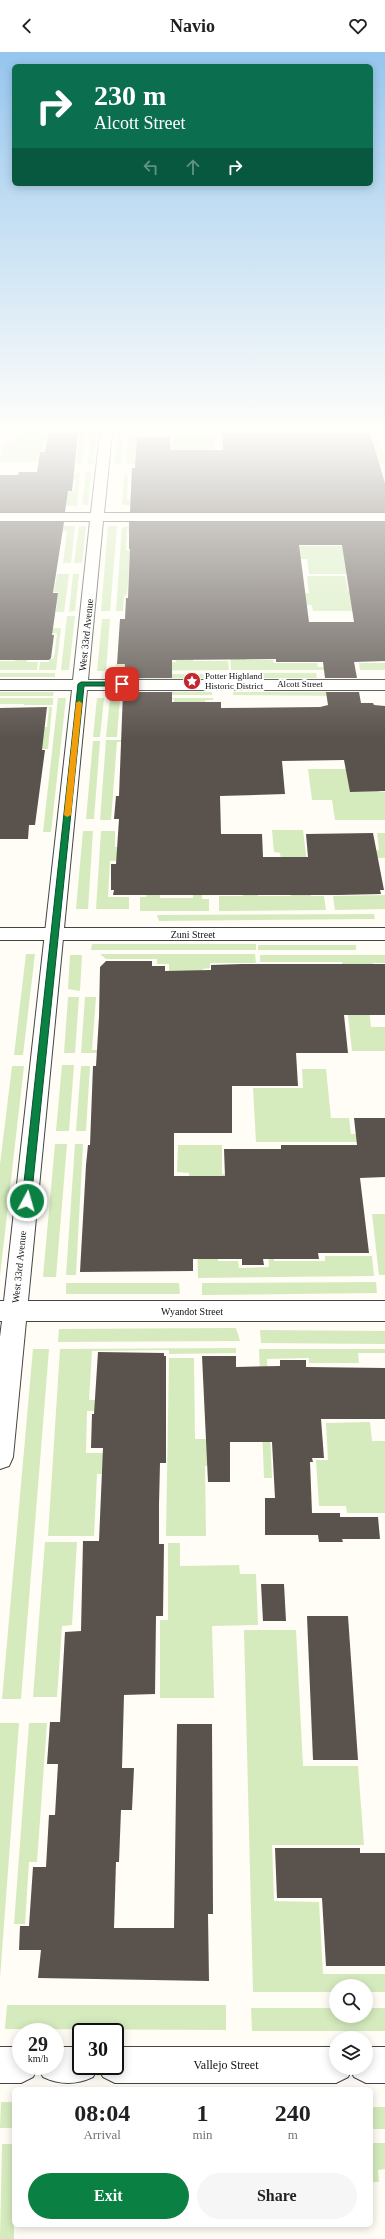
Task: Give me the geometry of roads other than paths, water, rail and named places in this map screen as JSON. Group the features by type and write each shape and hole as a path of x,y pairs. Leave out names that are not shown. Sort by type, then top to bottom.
{"street":[{"name":"West 33rd Avenue","path":"0,1457 7,1311 55,934 96,535"},
{"name":"Alcott Street","path":"0,685 385,685"},
{"name":"Zuni Street","path":"0,934 385,934"},
{"name":"Wyandot Street","path":"7,1311 385,1310"},
{"path":"0,2065 12,2065"},
{"name":"Vallejo Street","path":"124,2065 329,2065"},
{"path":"373,2065 385,2065"}],"place":[{"name":"Potter Highland Historic District","path":"192,681"}]}
